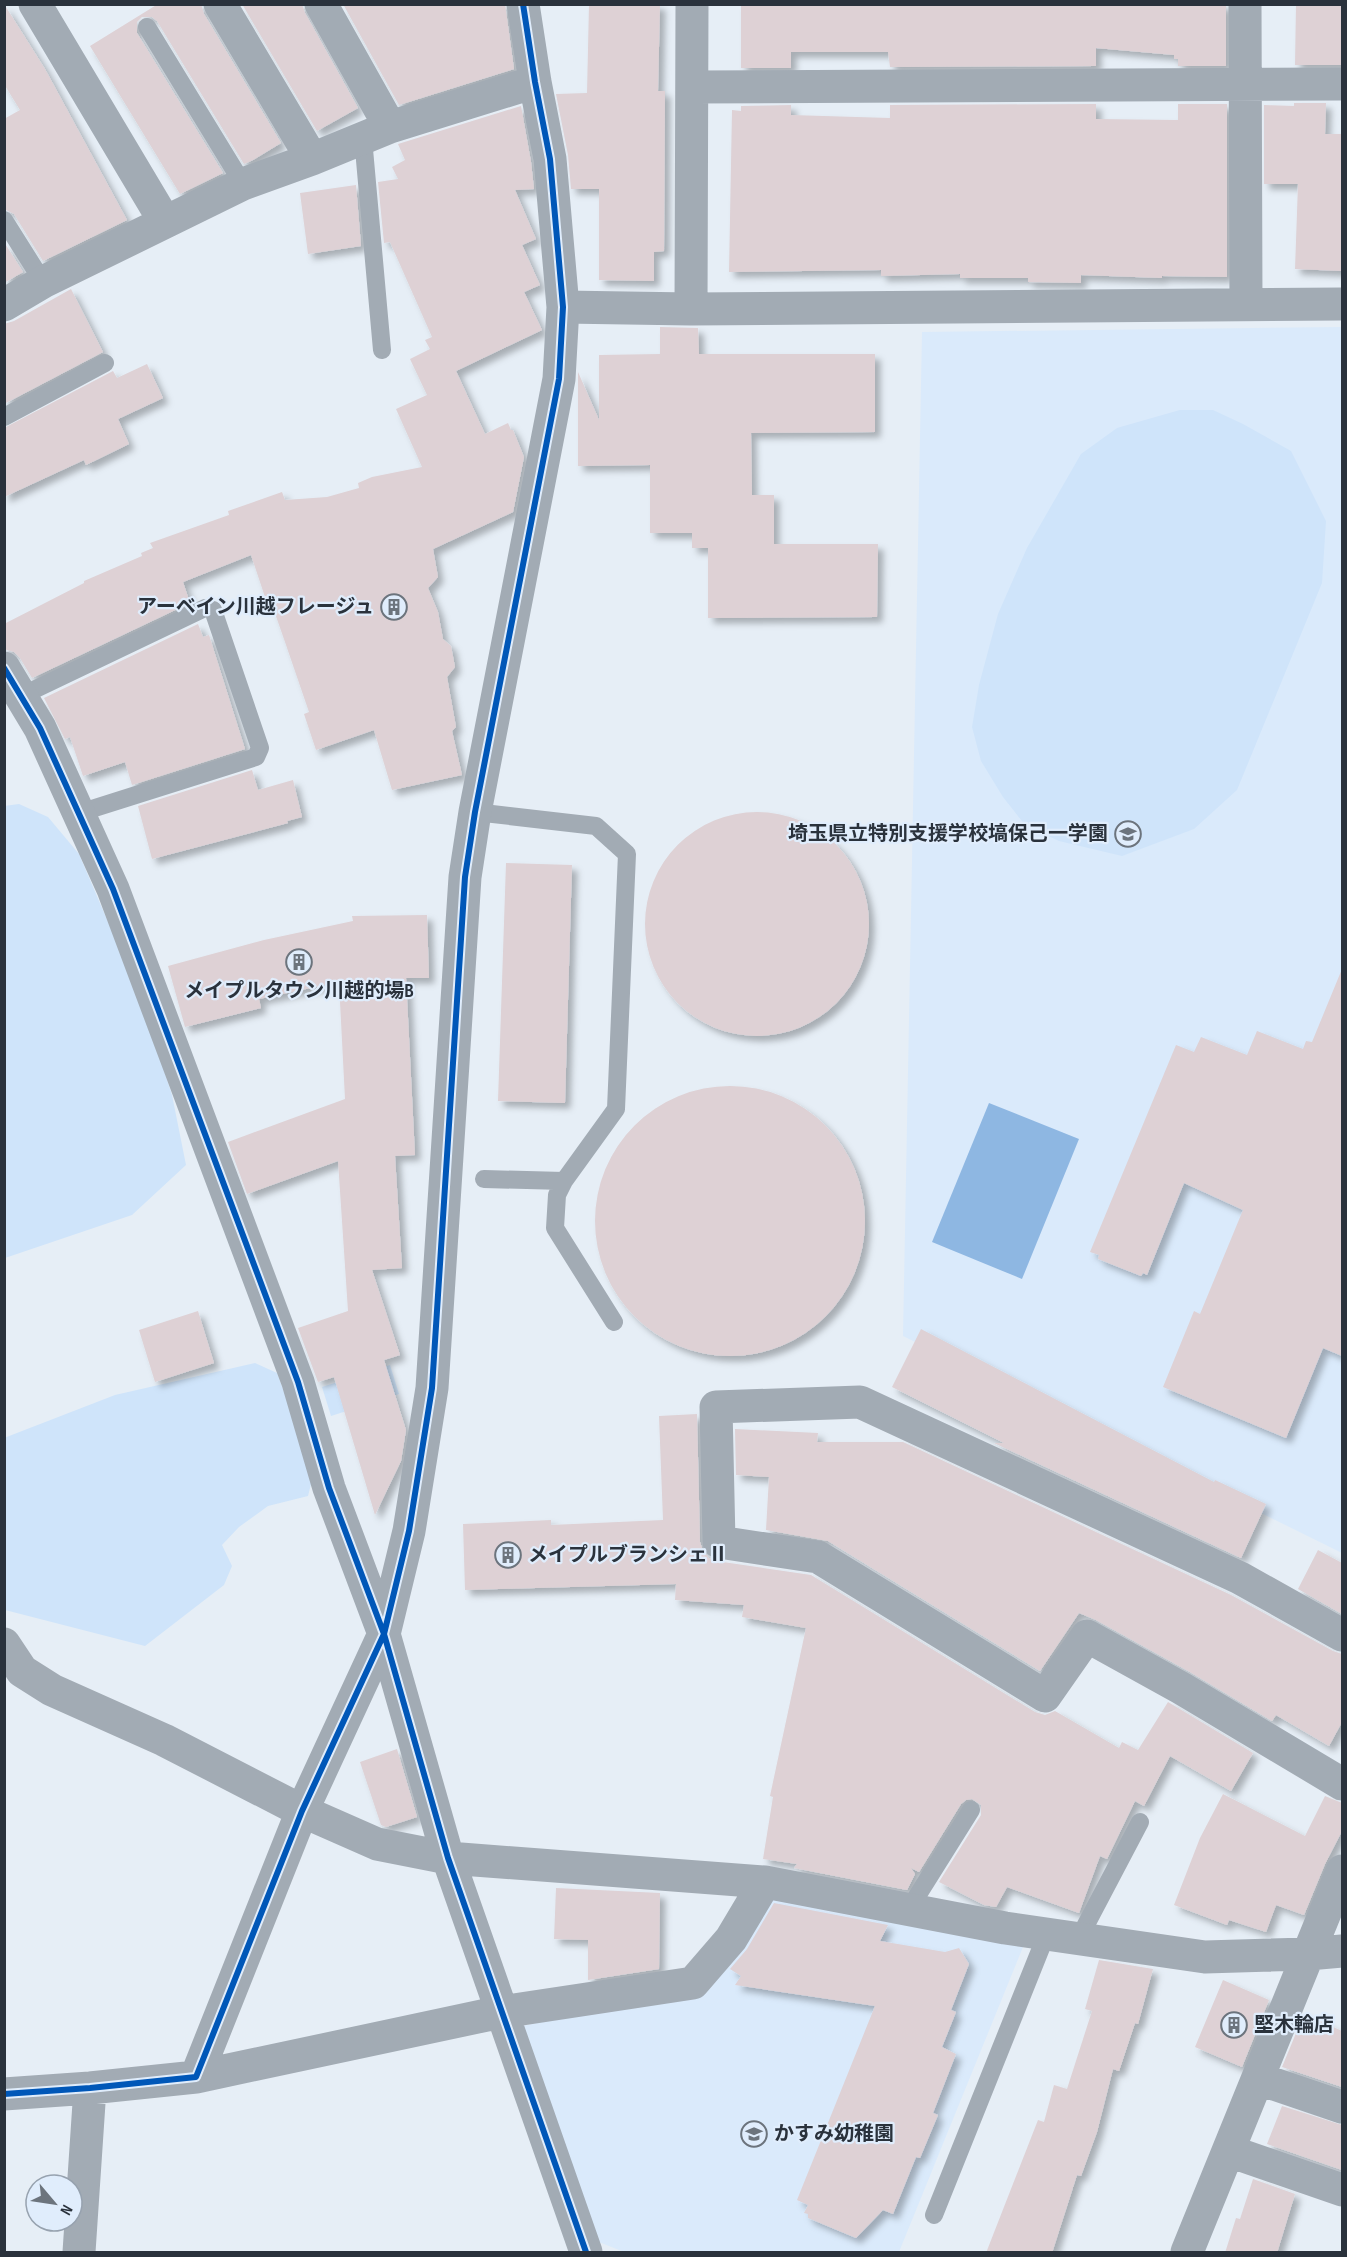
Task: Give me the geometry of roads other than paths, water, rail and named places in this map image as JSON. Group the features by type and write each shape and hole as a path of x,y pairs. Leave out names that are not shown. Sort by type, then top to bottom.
{"street":[{"path":"35,4 165,222"},
{"path":"220,4 312,159"},
{"path":"321,4 377,132"},
{"path":"196,2077 302,1811 384,1634 409,1531 432,1388 465,877 475,812 559,379 563,307 550,159 523,4"},
{"path":"691,309 692,4"},
{"path":"1245,4 1246,304"},
{"path":"4,305 43,282 243,184 377,132 535,82"},
{"path":"693,87 1342,84"},
{"path":"563,307 691,309 1342,304"},
{"path":"4,668 40,728 117,900 298,1382 329,1488 384,1634 448,1858 586,2253"},
{"path":"1342,1635 1240,1578 860,1402 716,1407 718,1542 818,1557 1045,1696 1087,1636 1181,1688 1342,1784"},
{"path":"4,1644 22,1671 52,1690 164,1740 302,1811 377,1844 448,1858 765,1882 1005,1928 1205,1957 1308,1954 1342,1950"},
{"path":"1187,2253 1342,1871"},
{"path":"4,2094 196,2077 501,2013 693,1983 730,1939 765,1882"},
{"path":"1258,2079 1342,2107"},
{"path":"79,2253 90,2088"},
{"path":"1229,2151 1342,2190"}],"lane":[{"path":"147,27 243,184"},
{"path":"377,132 382,350"},
{"path":"4,220 43,282"},
{"path":"4,417 105,363"},
{"path":"21,696 205,608 213,610 260,747 256,757 79,813"},
{"path":"475,812 596,826 627,854 616,1109 564,1181 557,1195 555,1228 614,1322"},
{"path":"484,1179 564,1181"},
{"path":"909,1909 971,1810"},
{"path":"1079,1938 1140,1822"},
{"path":"934,2215 1047,1933"}],"water":[{"path":"989,1103 1079,1139 1022,1279 932,1242"}],"place":[{"name":"アーベイン川越フレージュ","path":"394,607"},
{"name":"埼玉県立特別支援学校塙保己一学園","path":"1128,834"},
{"name":"メイプルタウン川越的場B","path":"299,962"},
{"name":"メイプルブランシェⅡ","path":"508,1555"},
{"name":"堅木輪店","path":"1234,2025"},
{"name":"かすみ幼稚園","path":"754,2134"}]}
